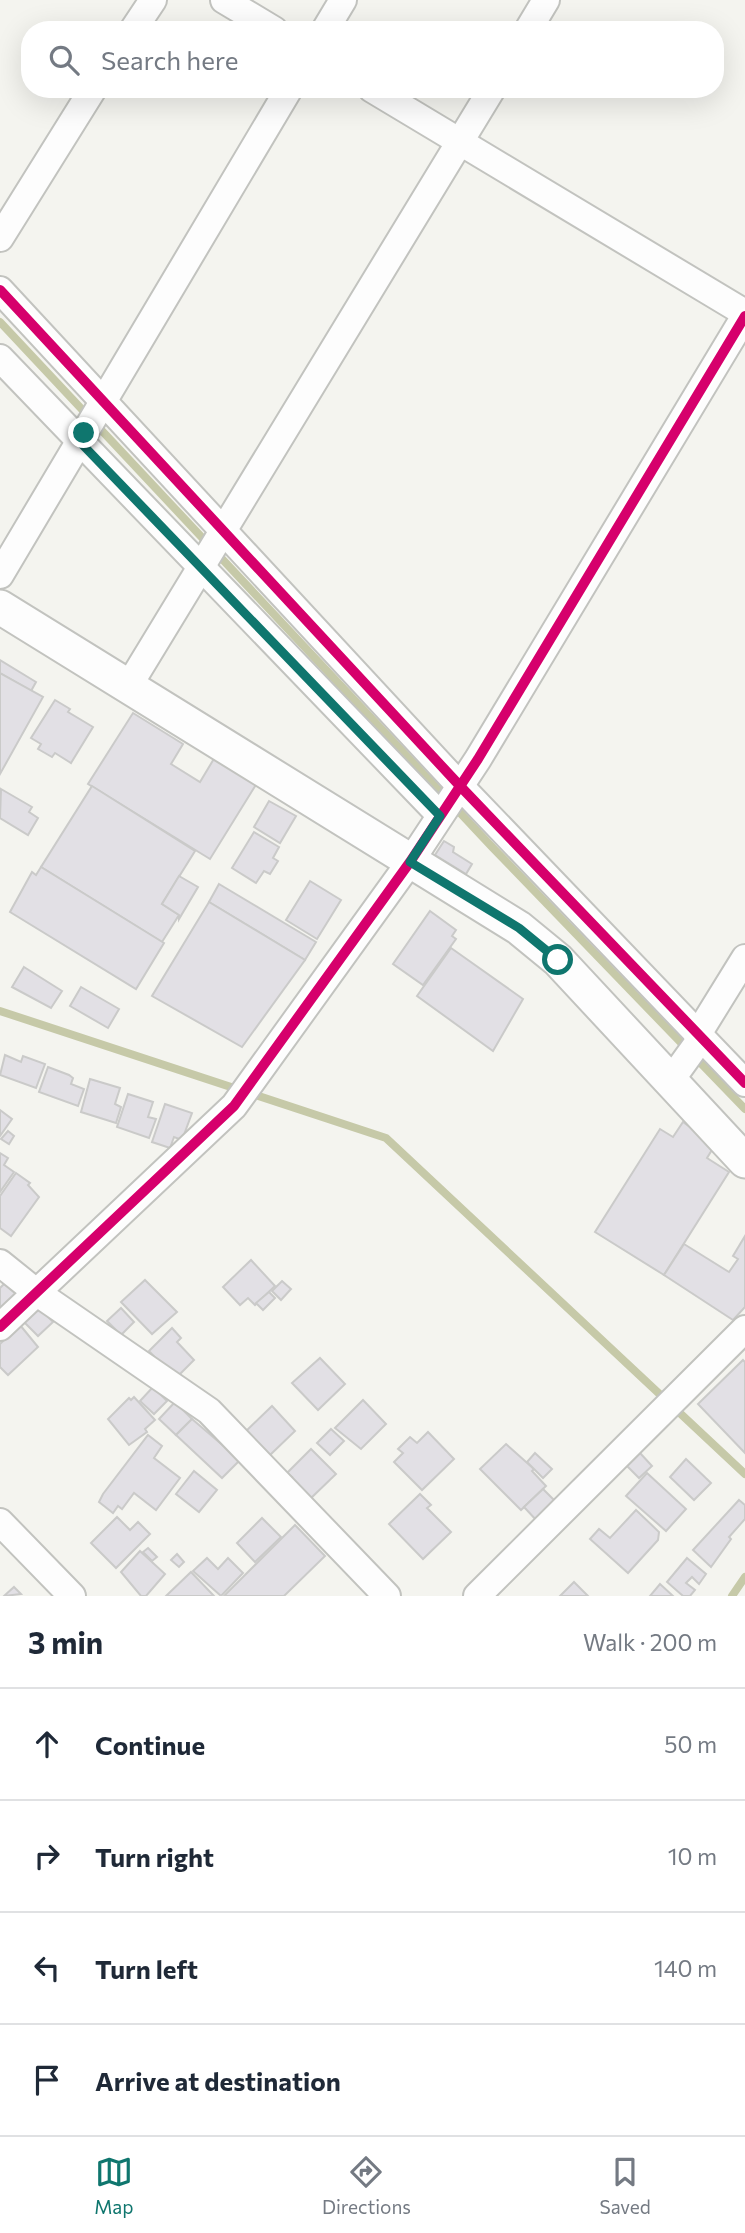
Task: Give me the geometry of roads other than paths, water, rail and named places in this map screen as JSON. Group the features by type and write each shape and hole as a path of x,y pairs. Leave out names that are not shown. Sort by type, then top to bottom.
{"street":[{"path":"139,21 153,0"},
{"path":"224,0 259,21"},
{"path":"330,21 343,0"},
{"path":"534,21 547,0"},
{"path":"0,238 87,98"},
{"path":"0,575 284,98"},
{"path":"0,1327 233,1106 254,1078 410,862 450,802 745,315 387,98"},
{"path":"128,687 487,98"},
{"path":"0,290 91,421 212,550 450,802 745,1083"},
{"path":"0,358 91,421 450,802"},
{"path":"0,607 519,928 558,960 676,1075 745,1161"},
{"path":"676,1075 745,958"},
{"path":"0,1263 36,1292 209,1411 387,1596"},
{"path":"477,1596 745,1329"},
{"path":"0,1522 72,1596"}],"waterway":[{"path":"0,322 493,848 745,1109"},
{"path":"0,1011 386,1138 745,1474"},
{"path":"732,1596 745,1577"}]}
